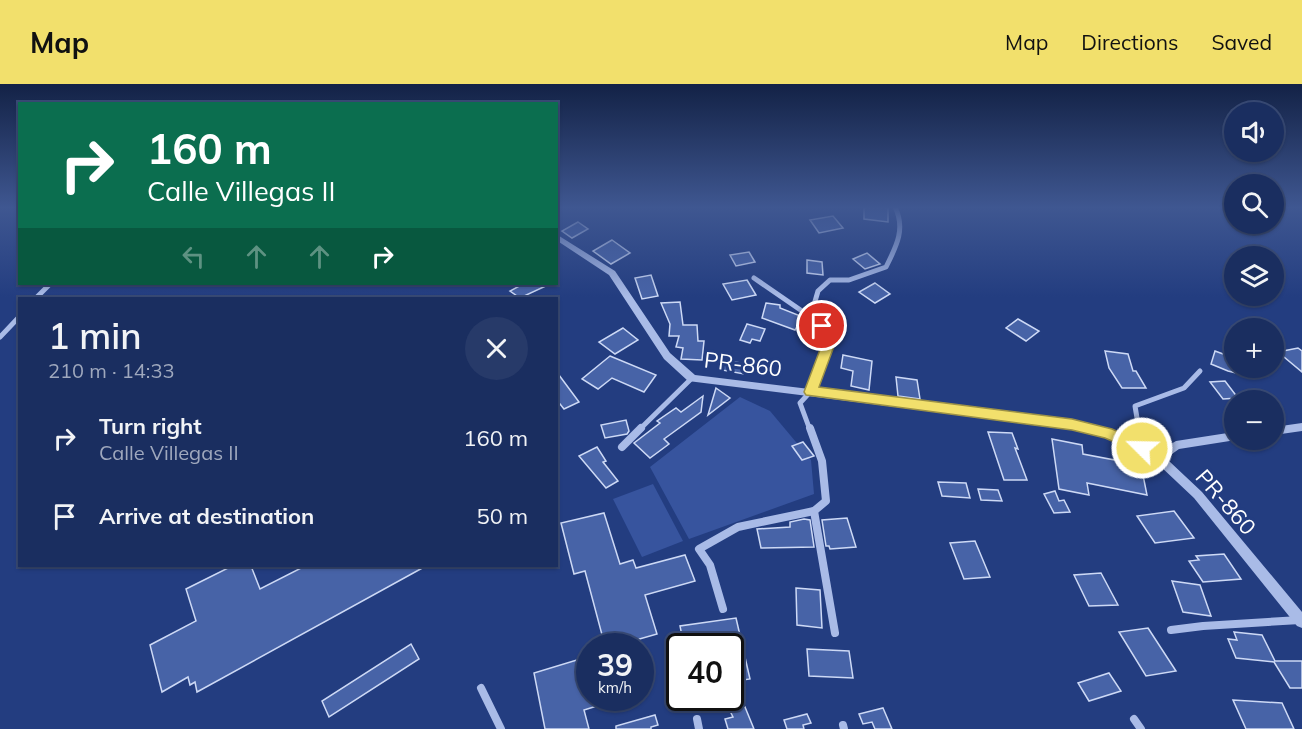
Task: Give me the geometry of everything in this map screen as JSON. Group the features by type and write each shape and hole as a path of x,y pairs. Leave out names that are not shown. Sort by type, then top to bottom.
{"street":[{"name":"PR-860","path":"558,237 612,273 667,356 692,378 1072,425 1107,433 1142,448 1163,462 1198,495 1301,621"},
{"path":"723,609 710,565 699,549 738,527 814,511 826,501 822,461 800,404 811,392 830,338 813,312 818,291 830,280 849,280 886,267 901,237"},
{"path":"754,278 767,290 788,300 822,326"},
{"path":"37,297 49,285"},
{"path":"0,337 18,318"},
{"path":"1142,448 1135,406 1184,388 1200,371"},
{"path":"622,447 692,378"},
{"path":"1284,430 1302,427"},
{"path":"1163,462 1168,451 1176,445 1224,438"},
{"path":"814,511 835,633"},
{"path":"1171,630 1198,624 1272,625 1301,621"},
{"path":"481,688 501,729"},
{"path":"697,719 699,729"},
{"path":"1134,719 1141,729"}],"shaded area":[{"path":"740,397 770,411 811,460 814,494 689,539 650,467"},
{"path":"653,484 683,541 642,557 613,499"}],"building":[{"path":"612,240 630,253 611,264 593,251"},
{"path":"749,252 755,262 736,266 730,255"},
{"path":"867,253 880,264 865,269 853,259"},
{"path":"807,260 822,262 823,275 807,273"},
{"path":"651,275 658,296 642,299 635,278"},
{"path":"747,280 756,295 732,300 723,284"},
{"path":"875,283 890,294 875,303 859,292"},
{"path":"521,285 548,285 522,297 510,291"},
{"path":"680,302 683,325 697,325 698,341 704,341 702,360 681,359 683,348 676,347 679,336 669,336 670,324 661,303"},
{"path":"766,303 780,305 780,308 803,317 795,330 762,318"},
{"path":"1018,319 1039,331 1026,341 1006,328"},
{"path":"747,324 765,329 760,341 752,339 750,343 740,340"},
{"path":"623,328 638,340 615,354 599,342"},
{"path":"1298,348 1302,351 1302,372 1284,357 1284,351"},
{"path":"1105,351 1128,354 1133,371 1136,371 1146,388 1122,388 1109,368"},
{"path":"1215,351 1224,354 1224,369 1211,364"},
{"path":"843,355 872,361 869,390 851,386 853,371 841,368"},
{"path":"610,356 656,375 644,392 612,378 598,389 582,379"},
{"path":"725,360 746,364 744,374 722,370"},
{"path":"558,374 579,402 564,409 558,402"},
{"path":"896,377 917,380 920,399 898,396"},
{"path":"1225,381 1232,390 1224,390 1223,399 1210,382"},
{"path":"716,388 730,398 708,415"},
{"path":"703,396 701,412 664,439 669,444 650,458 634,443 660,423 657,421 676,408 681,412"},
{"path":"626,420 629,431 627,434 605,438 601,425"},
{"path":"988,432 1012,433 1027,480 1004,480"},
{"path":"1052,439 1082,445 1083,454 1141,465 1147,495 1087,483 1089,495 1059,489"},
{"path":"803,442 814,456 802,460 792,446"},
{"path":"597,447 606,461 603,462 618,481 606,488 579,456"},
{"path":"938,482 966,483 970,498 942,496"},
{"path":"978,489 998,490 1002,501 981,500"},
{"path":"1055,491 1059,501 1064,500 1070,512 1054,513 1044,494"},
{"path":"1174,511 1194,538 1155,543 1137,516"},
{"path":"604,513 620,564 633,560 636,568 685,555 695,581 645,595 657,634 602,633 585,571 574,574 561,523"},
{"path":"847,518 856,547 830,549 826,546 822,520"},
{"path":"810,520 814,547 761,548 757,529 790,527 790,522"},
{"path":"975,541 990,577 964,579 950,543"},
{"path":"1224,554 1241,579 1203,582 1189,561 1199,560 1196,556"},
{"path":"230,567 251,567 260,589 303,567 424,567 197,692 195,682 190,685 188,677 162,692 150,645 196,621 186,589"},
{"path":"1101,573 1118,605 1089,606 1074,575"},
{"path":"1172,581 1200,585 1211,616 1183,612"},
{"path":"796,588 820,590 822,628 797,625"},
{"path":"736,618 739,633 681,633 680,626"},
{"path":"1148,628 1176,671 1146,676 1119,632"},
{"path":"1234,632 1262,635 1275,661 1302,661 1302,688 1290,688 1274,662 1236,658 1228,639 1237,640"},
{"path":"411,644 419,659 329,717 322,701"},
{"path":"807,649 849,651 853,678 809,676"},
{"path":"744,653 750,679 744,680"},
{"path":"576,660 576,711 584,711 589,729 545,729 534,673"},
{"path":"1109,673 1121,691 1089,701 1078,683"},
{"path":"1233,700 1282,703 1294,729 1246,729"},
{"path":"744,707 754,729 728,729 725,719 733,717 730,711 744,711"},
{"path":"883,708 892,729 875,729 872,722 863,724 859,714"},
{"path":"807,714 811,723 803,725 804,729 787,729 784,720"},
{"path":"655,715 658,725 651,729 616,729 616,726"}],"route":[{"path":"822,326 830,338 811,392 1072,425 1107,433 1142,448"}]}
